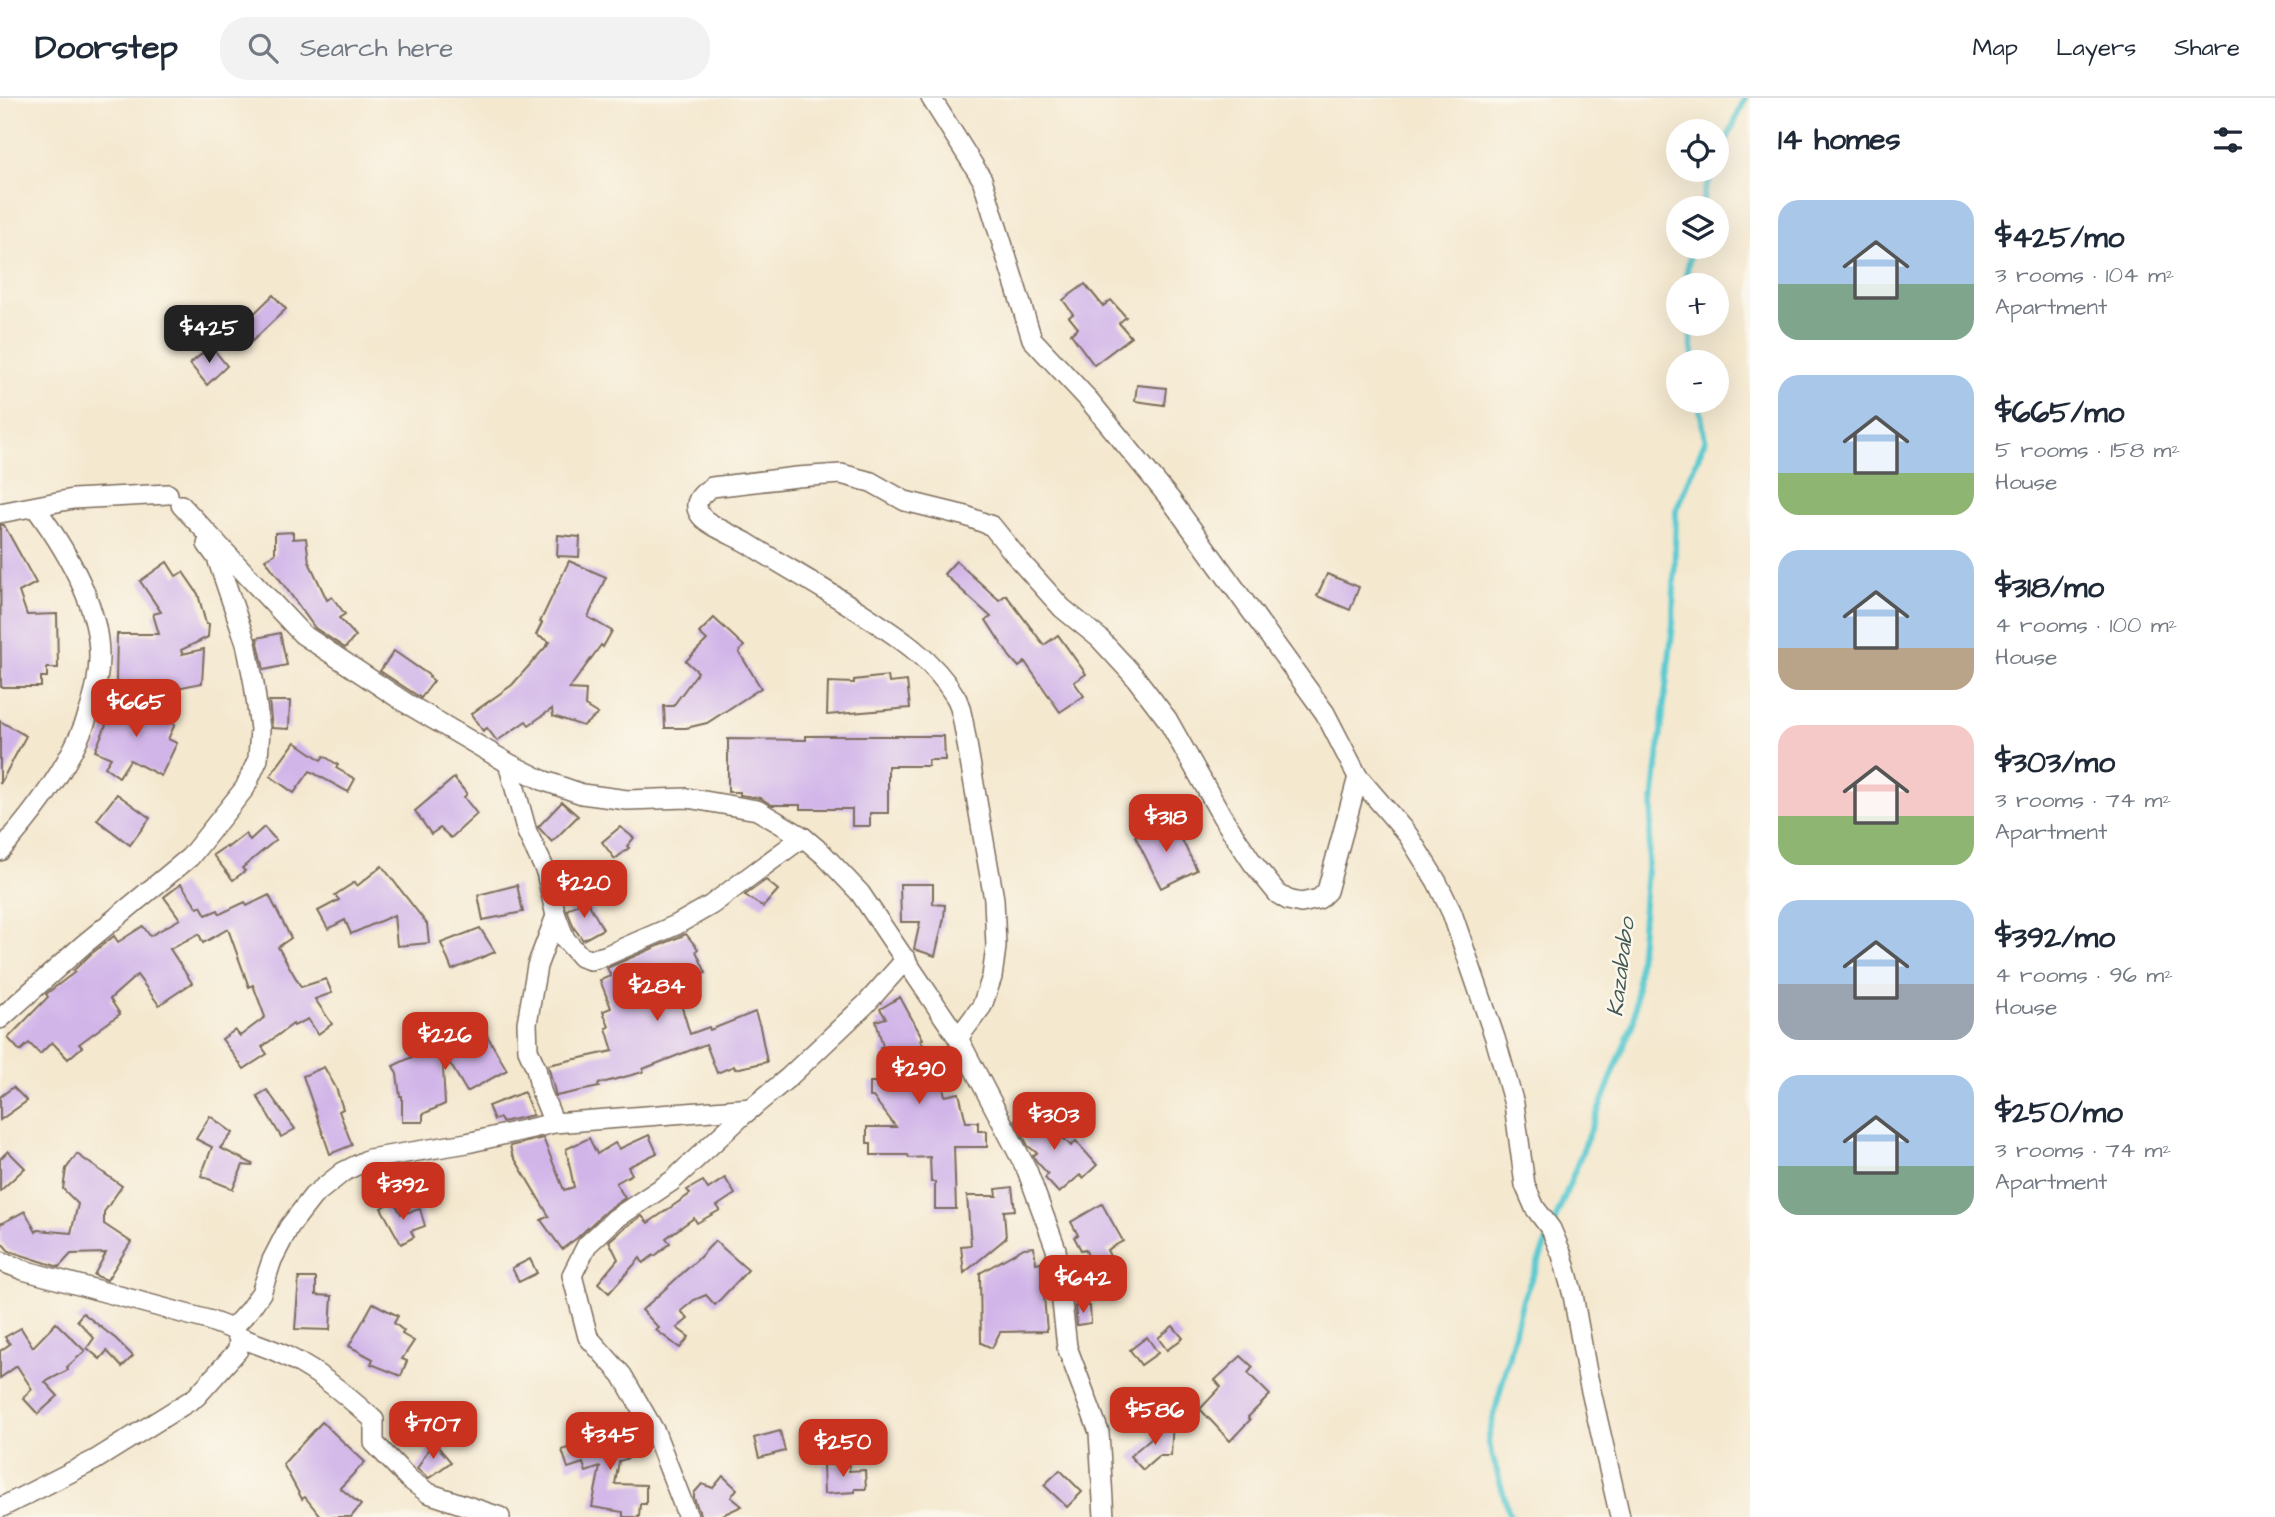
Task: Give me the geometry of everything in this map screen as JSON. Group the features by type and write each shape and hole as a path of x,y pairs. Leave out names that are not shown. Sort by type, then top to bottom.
{"street":[{"path":"931,98 982,179 1032,339 1088,400 1178,510 1325,713 1358,777 1408,835 1437,881 1452,913 1495,1038 1514,1104 1525,1185 1535,1208 1551,1229 1562,1255 1620,1517"},
{"path":"958,1038 982,1006 992,977 996,947 994,899 957,699 940,674 912,645 827,590 708,522 699,514 697,499 712,487 841,474 870,482 905,501 966,516 992,526 1062,608 1099,638 1135,677 1167,719 1223,818 1252,862 1278,894 1288,900 1301,903 1319,899 1328,891 1358,777"},
{"path":"0,513 73,499 169,494"},
{"path":"0,1019 83,945 190,857 245,788 258,759 260,729 246,643 217,558 181,505 302,634 406,703 508,763 542,780 582,794 627,800 687,798 757,810 803,837 860,893 958,1038 1027,1170 1056,1249 1068,1347 1099,1432 1104,1517"},
{"path":"0,851 61,771 88,716 97,682 99,656 83,590 69,557 35,507"},
{"path":"508,763 527,832 546,872 556,916 565,939 581,957 590,960 676,925 711,905 803,837"},
{"path":"554,1123 528,1049 527,1023 537,966 556,916"},
{"path":"688,1517 642,1409 622,1375 588,1337 572,1275 587,1245 615,1219 672,1181 789,1077 866,1004 906,959"},
{"path":"0,1508 94,1460 196,1397 238,1350 236,1333 261,1293 272,1260 289,1227 313,1196 343,1172 369,1159 467,1143 554,1123 752,1108"},
{"path":"0,1261 23,1270 208,1320 289,1357 323,1377 374,1420 374,1443 409,1479 428,1493 500,1517"}],"building":[{"path":"1085,284 1103,306 1111,300 1126,317 1119,323 1131,337 1094,365 1071,334 1078,328 1069,317 1073,314 1063,300"},
{"path":"273,295 286,309 248,345 235,332"},
{"path":"211,346 227,366 207,385 190,364"},
{"path":"1137,385 1166,388 1164,405 1135,401"},
{"path":"0,525 4,525 36,583 19,592 27,615 57,614 58,668 47,668 47,677 41,677 41,687 1,687"},
{"path":"293,532 293,539 306,538 309,562 327,600 332,597 345,614 339,618 356,636 345,648 315,628 265,559 275,554 275,533"},
{"path":"558,535 580,537 579,557 557,556"},
{"path":"569,561 606,577 588,617 612,631 603,647 601,645 569,689 586,690 585,706 598,714 583,726 553,716 552,709 529,725 526,721 497,741 487,728 483,731 471,714 512,685 550,642 536,635"},
{"path":"956,561 999,600 1006,595 1044,645 1058,635 1086,674 1074,682 1084,696 1060,712 1025,662 1019,667 1010,657 986,620 991,617 944,574"},
{"path":"167,562 176,576 183,572 198,594 206,624 209,624 208,637 181,650 182,654 204,649 202,683 152,693 153,696 119,694 124,683 116,682 117,634 159,634 153,614 161,612 140,581"},
{"path":"1327,574 1359,587 1350,610 1317,596"},
{"path":"714,618 744,646 739,652 761,688 707,723 686,728 665,728 664,706 673,706 698,672 686,661 707,640 699,633"},
{"path":"280,633 287,665 264,670 257,638"},
{"path":"394,651 434,681 421,698 380,671"},
{"path":"888,676 889,683 907,681 910,708 827,715 828,682 854,683 854,680"},
{"path":"118,696 175,724 168,739 177,743 161,776 130,760 119,777 105,767 111,758 95,751"},
{"path":"269,701 290,701 289,729 272,728"},
{"path":"0,721 26,736 0,784"},
{"path":"806,736 944,736 945,760 928,760 928,766 888,766 888,813 870,813 870,826 852,826 852,809 800,809 800,805 772,805 760,798 740,795 740,792 728,792 728,739 806,740"},
{"path":"295,742 321,760 324,756 338,765 336,768 355,779 348,792 310,771 294,793 270,776"},
{"path":"454,778 467,794 464,797 477,814 451,838 440,828 431,834 415,811"},
{"path":"117,794 150,818 130,845 97,820"},
{"path":"562,802 578,816 552,842 538,827"},
{"path":"1169,820 1197,870 1161,888 1135,836"},
{"path":"264,827 276,840 242,868 245,871 233,880 213,855 245,834 250,840"},
{"path":"620,827 634,838 627,846 629,848 615,859 602,842"},
{"path":"382,866 427,924 429,943 397,946 394,915 351,934 345,920 328,929 318,911 339,900 335,895 355,882 357,886"},
{"path":"766,880 778,890 763,907 745,895"},
{"path":"181,884 206,915 218,910 220,914 245,902 247,906 269,895 291,938 278,947 301,987 326,979 332,993 315,999 332,1024 318,1034 308,1019 294,1026 293,1024 262,1047 267,1054 244,1069 222,1039 235,1030 240,1036 265,1017 253,985 249,987 228,929 203,943 199,934 170,949 192,983 159,1005 137,975 110,999 120,1014 79,1044 82,1047 68,1059 52,1042 40,1054 29,1043 20,1051 8,1038 48,997 46,994 75,972 73,971 91,954 114,936 118,942 143,926 150,936 180,919 164,897"},
{"path":"900,884 933,884 933,904 945,905 935,956 914,949 920,922 901,922"},
{"path":"517,885 523,912 483,920 478,895"},
{"path":"586,899 603,929 583,940 574,928 567,910"},
{"path":"480,928 495,952 452,970 441,943"},
{"path":"686,934 698,949 696,951 706,973 675,984 690,1034 709,1027 710,1030 755,1012 767,1062 735,1069 734,1066 717,1073 706,1044 643,1069 643,1072 598,1084 599,1087 556,1096 548,1065 613,1051 603,1011 611,1008 600,980 611,976 607,968"},
{"path":"900,997 923,1039 920,1040 938,1066 945,1096 959,1093 966,1122 978,1122 978,1131 987,1131 987,1147 954,1147 956,1209 935,1209 935,1182 931,1182 930,1157 871,1155 871,1143 867,1143 867,1127 896,1127 873,1097 870,1097 870,1082 887,1082 880,1047 883,1047 876,1021 886,1018 880,1009"},
{"path":"481,1025 507,1070 467,1092 442,1050 445,1104 423,1114 423,1122 402,1122 402,1096 393,1066 412,1057 409,1052 431,1042 435,1051"},
{"path":"324,1067 336,1088 343,1109 339,1111 352,1145 330,1154 303,1076"},
{"path":"13,1087 27,1101 0,1120 0,1097"},
{"path":"267,1090 295,1129 281,1137 257,1096"},
{"path":"524,1092 533,1115 502,1122 500,1118 494,1120 488,1106"},
{"path":"1025,1108 1055,1129 1071,1146 1076,1141 1097,1165 1083,1178 1080,1175 1059,1193 1045,1178 1048,1174 1033,1156 1037,1153 1028,1146 1015,1120"},
{"path":"210,1116 233,1133 220,1148 253,1164 243,1165 233,1189 201,1176 212,1147 196,1139"},
{"path":"649,1135 657,1153 628,1167 632,1174 616,1183 625,1198 562,1249 541,1220 549,1216 512,1154 510,1146 543,1138 564,1190 574,1187 566,1149 589,1138 597,1154 615,1143 619,1149"},
{"path":"8,1151 25,1168 0,1191 0,1159"},
{"path":"77,1154 122,1186 104,1212 104,1224 131,1242 107,1280 94,1275 106,1253 71,1254 59,1267 9,1251 0,1241 0,1224 25,1211 36,1232 71,1233 78,1204 63,1189 66,1169"},
{"path":"725,1178 735,1194 717,1206 720,1210 697,1223 694,1218 666,1238 670,1243 643,1263 640,1258 609,1293 598,1283 618,1259 609,1241 623,1229 642,1216 648,1223 690,1194 687,1190 703,1181 708,1189"},
{"path":"1012,1187 1015,1210 1004,1211 1006,1238 964,1273 961,1246 971,1245 967,1196 997,1196 996,1189"},
{"path":"394,1201 401,1214 420,1209 425,1226 411,1231 414,1237 401,1244 381,1208"},
{"path":"1102,1204 1123,1241 1107,1250 1114,1265 1096,1273 1085,1249 1081,1250 1074,1237 1078,1235 1071,1222"},
{"path":"715,1241 748,1270 715,1305 706,1295 694,1300 681,1311 688,1319 677,1328 689,1337 680,1348 656,1330 659,1328 642,1310"},
{"path":"1034,1247 1036,1263 1041,1262 1047,1331 1000,1332 992,1348 981,1343 980,1273 1024,1248"},
{"path":"530,1259 537,1273 519,1282 512,1268"},
{"path":"299,1278 316,1278 316,1295 332,1296 330,1330 295,1329"},
{"path":"373,1303 398,1316 394,1323 404,1331 402,1334 414,1341 402,1359 407,1361 401,1376 371,1364 373,1359 349,1346"},
{"path":"1075,1306 1090,1306 1091,1323 1077,1325"},
{"path":"83,1313 133,1356 122,1367 107,1351 100,1359 87,1348 94,1338 77,1320"},
{"path":"56,1323 85,1351 67,1367 68,1370 45,1382 58,1396 38,1414 23,1398 32,1389 17,1366 0,1378 0,1351 10,1344 5,1337 21,1328 33,1347"},
{"path":"1173,1326 1183,1338 1167,1350 1158,1338"},
{"path":"1147,1337 1158,1353 1141,1365 1130,1350"},
{"path":"1241,1356 1253,1367 1248,1373 1270,1395 1248,1417 1250,1420 1230,1441 1200,1409 1221,1387 1215,1380"},
{"path":"1173,1419 1171,1456 1159,1456 1143,1470 1130,1456"},
{"path":"322,1422 365,1462 340,1488 361,1505 351,1517 321,1517 305,1497 302,1499 283,1464"},
{"path":"631,1430 637,1453 625,1456 629,1458 619,1461 615,1484 646,1485 646,1504 640,1504 639,1517 623,1517 623,1512 592,1507 600,1467 586,1472 583,1463 568,1468 562,1450"},
{"path":"780,1431 785,1451 759,1458 754,1438"},
{"path":"433,1441 451,1462 429,1478 417,1469"},
{"path":"823,1465 849,1465 849,1471 865,1470 866,1489 824,1494"},
{"path":"1060,1470 1082,1492 1067,1507 1044,1485"},
{"path":"723,1476 737,1489 731,1497 742,1506 718,1517 703,1517 694,1493 702,1484 713,1488"}],"waterway":[{"name":"Kazababo","path":"1729,135 1745,98"},
{"name":"Kazababo","path":"1704,196 1709,182"},
{"name":"Kazababo","path":"1687,273 1689,259"},
{"name":"Kazababo","path":"1691,336 1692,350"},
{"name":"Kazababo","path":"1553,1226 1634,1020 1652,812 1673,624 1676,511 1705,441 1701,413"},
{"name":"Kazababo","path":"1510,1517 1488,1440 1523,1299 1549,1236"}]}
